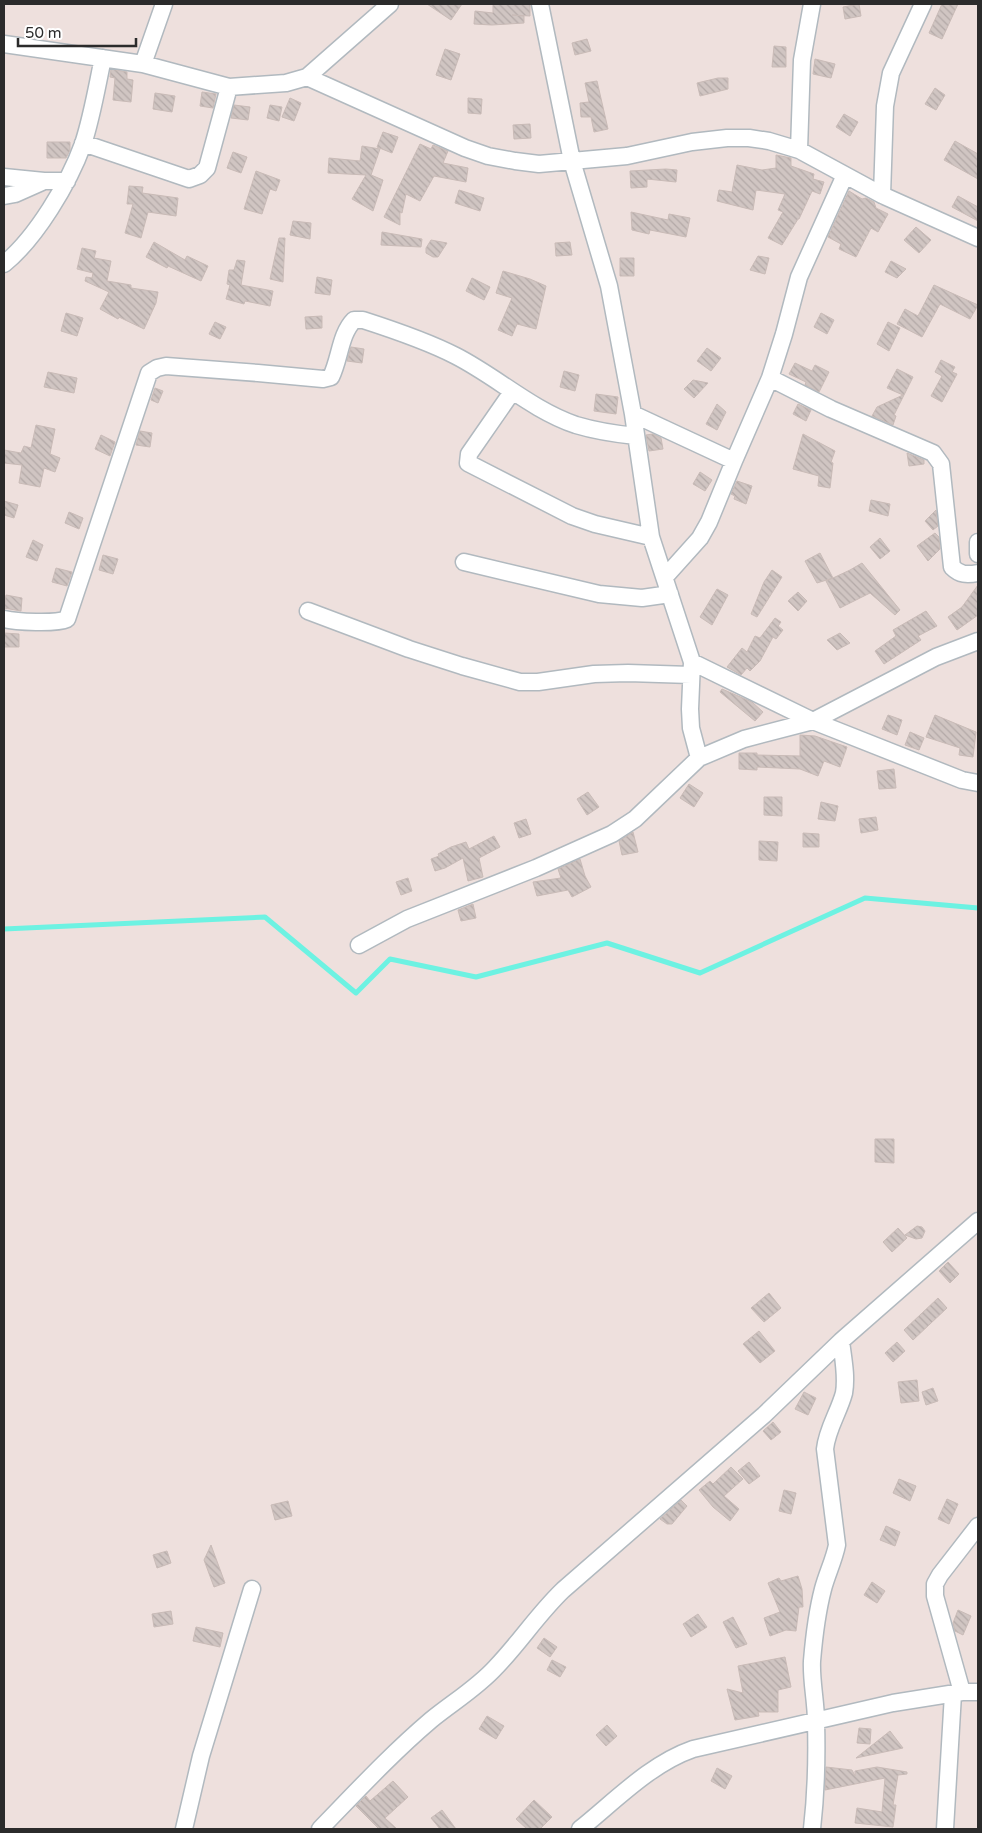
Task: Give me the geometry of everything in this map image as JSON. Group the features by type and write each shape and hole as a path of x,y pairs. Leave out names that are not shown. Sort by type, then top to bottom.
{"street":[{"path":"143,64 164,4"},
{"path":"4,44 143,64 229,87 286,83 307,77 390,4"},
{"path":"540,4 572,161 609,286 633,414 651,536 692,669 691,728 700,758"},
{"path":"799,150 802,60 812,4"},
{"path":"882,195 885,106 891,73 922,4"},
{"path":"4,264 33,234 67,181 83,143 103,58"},
{"path":"307,77 465,148 488,156 515,161 538,164 627,156 692,142 727,138 750,138 769,141 799,150 882,195 978,238"},
{"path":"83,143 189,179 200,175 207,168 229,87"},
{"path":"664,577 700,538 709,522 770,378 799,276 845,175"},
{"path":"4,177 67,181"},
{"path":"4,196 15,194 44,181"},
{"path":"4,619 62,622 67,619 146,381 149,374 157,368 166,366 231,370 323,379 331,377 348,326 354,320 363,320 454,354 512,392 574,424 600,432 636,436"},
{"path":"770,378 831,409 933,453 941,464 952,567 958,573 968,575 978,573"},
{"path":"512,392 469,454 468,463 572,516 595,524 651,536"},
{"path":"633,414 734,460"},
{"path":"978,542 978,554"},
{"path":"464,562 599,594 642,598 670,594"},
{"path":"308,611 409,649 520,682 538,682 594,674 692,669 962,780 978,783"},
{"path":"359,946 407,919 536,868 612,834 635,819 700,758 744,738 813,720 936,657 978,641"},
{"path":"320,1829 376,1770 432,1720 496,1668 544,1608 563,1590 764,1415 841,1341 978,1222"},
{"path":"812,1829 816,1721 812,1658 820,1604 837,1545 825,1449 826,1438 844,1392 845,1371 841,1341"},
{"path":"945,1829 965,1693 935,1596 935,1584 978,1526"},
{"path":"184,1829 201,1756 252,1589"},
{"path":"580,1829 645,1776 676,1755 711,1744 893,1703 965,1693"}],"building":[{"path":"427,4 462,4 451,20"},
{"path":"493,4 530,4 530,16 512,15 524,16 524,23 474,24 475,11 493,13"},
{"path":"859,4 861,16 845,19 843,7"},
{"path":"942,4 958,4 942,39 929,33"},
{"path":"587,39 591,51 575,55 572,43"},
{"path":"774,46 786,47 786,67 772,67"},
{"path":"445,49 460,54 451,80 436,75"},
{"path":"815,59 835,64 831,78 813,74"},
{"path":"111,69 127,72 127,79 133,80 131,102 113,100 115,78 110,77"},
{"path":"718,78 728,78 728,89 700,96 697,83"},
{"path":"597,81 608,129 594,132 591,117 581,117 580,103 589,102 585,83"},
{"path":"935,88 945,95 936,110 925,104"},
{"path":"202,92 216,94 213,108 200,106"},
{"path":"155,93 175,96 172,112 153,109"},
{"path":"290,98 301,103 294,121 282,117"},
{"path":"468,98 482,99 481,114 468,113"},
{"path":"234,105 250,107 248,120 231,118"},
{"path":"270,105 282,107 279,121 267,118"},
{"path":"844,114 858,122 850,136 836,127"},
{"path":"530,124 531,138 514,139 513,125"},
{"path":"383,132 398,137 392,153 377,147"},
{"path":"955,141 978,154 978,179 944,160"},
{"path":"47,142 70,142 70,150 66,158 47,158"},
{"path":"420,144 431,149 433,145 448,151 443,163 468,168 466,182 434,176 420,201 406,194 402,213 400,212 400,225 384,217"},
{"path":"362,146 380,149 371,175 383,180 373,211 352,199 366,175 328,173 329,158 360,161"},
{"path":"233,152 247,157 241,173 227,168"},
{"path":"776,155 791,158 791,166 814,174 813,179 824,182 820,194 812,191 799,219 782,245 768,238 783,212 778,210 785,194 756,190 753,210 717,201 719,190 732,192 737,165 762,170 776,168"},
{"path":"677,170 676,182 647,179 647,187 631,188 630,171"},
{"path":"256,171 280,180 276,191 270,189 262,214 244,209"},
{"path":"129,186 143,187 142,193 178,198 176,216 148,212 141,238 125,233 133,204 127,204"},
{"path":"459,190 484,198 480,211 455,203"},
{"path":"849,191 862,199 866,198 874,202 876,208 888,214 878,232 871,228 856,257 839,249 841,244 828,237"},
{"path":"958,196 978,207 978,221 952,207"},
{"path":"631,212 668,220 669,214 690,218 686,237 650,230 649,234 632,230"},
{"path":"293,221 311,223 310,239 290,235"},
{"path":"916,227 931,240 919,253 904,240"},
{"path":"382,232 422,239 421,247 381,245"},
{"path":"279,238 285,238 283,282 270,279"},
{"path":"431,240 447,243 438,257 433,257 426,253 426,248"},
{"path":"154,242 185,260 187,256 208,266 201,281 168,266 167,268 146,257"},
{"path":"570,242 572,255 556,256 555,243"},
{"path":"82,248 96,251 94,258 111,261 107,281 131,285 131,288 158,292 156,303 144,329 119,317 118,319 100,309 109,292 85,281 86,277 92,278 93,273 77,269"},
{"path":"758,256 769,258 765,274 750,270"},
{"path":"620,258 634,258 634,276 620,276"},
{"path":"237,260 245,261 241,285 273,291 270,306 245,301 244,304 226,299 230,285 227,284 229,270 234,270"},
{"path":"891,261 906,269 897,278 885,272"},
{"path":"503,271 546,286 536,329 517,324 512,336 498,330 512,298 496,293"},
{"path":"317,277 332,280 330,295 315,293"},
{"path":"472,278 490,287 484,300 466,291"},
{"path":"934,285 978,305 970,319 940,304 922,337 897,324 905,309 918,316"},
{"path":"66,313 83,318 77,336 61,331"},
{"path":"821,313 834,320 827,334 814,327"},
{"path":"322,316 322,328 306,329 305,317"},
{"path":"215,322 226,327 220,339 209,334"},
{"path":"888,322 900,328 889,351 877,344"},
{"path":"351,347 364,349 362,363 347,361"},
{"path":"707,348 721,358 711,371 697,361"},
{"path":"941,360 955,367 952,372 957,374 942,402 931,396 942,376 935,372"},
{"path":"795,363 812,371 815,365 829,372 819,392 805,385 806,382 789,374"},
{"path":"897,369 913,377 894,415 896,416 893,425 872,416 877,407 903,395 887,388"},
{"path":"564,371 579,375 575,391 560,387"},
{"path":"48,372 77,378 74,393 44,387"},
{"path":"693,380 708,383 694,398 684,389"},
{"path":"155,388 163,391 158,403 151,400"},
{"path":"596,394 618,397 616,414 594,411"},
{"path":"717,404 726,412 717,430 706,424"},
{"path":"798,404 811,410 806,421 793,414"},
{"path":"36,425 55,429 50,454 60,458 55,472 44,468 40,487 19,483 22,465 4,463 4,450 21,453 24,446 31,448"},
{"path":"140,431 152,433 150,447 136,445"},
{"path":"653,434 661,438 663,449 649,451 646,435"},
{"path":"803,434 835,451 831,462 833,463 830,488 818,486 819,476 793,469"},
{"path":"101,435 115,442 110,456 95,449"},
{"path":"907,453 924,460 924,464 909,466"},
{"path":"700,472 712,480 705,491 693,484"},
{"path":"737,481 752,486 746,504 734,499 735,496 731,494"},
{"path":"871,500 890,504 888,516 869,511"},
{"path":"4,501 18,505 14,518 4,515"},
{"path":"936,510 938,526 933,530 925,521"},
{"path":"69,512 83,518 79,529 65,523"},
{"path":"935,533 939,537 940,549 928,561 917,546"},
{"path":"880,538 890,551 880,559 870,547"},
{"path":"33,540 43,545 37,561 26,557"},
{"path":"820,553 833,578 817,583 805,561"},
{"path":"103,555 118,559 113,574 99,570"},
{"path":"862,563 900,610 895,615 870,593 840,608 826,581"},
{"path":"56,568 72,572 67,586 52,582"},
{"path":"772,570 782,577 757,617 751,614 764,582"},
{"path":"978,585 978,615 957,630 948,617 962,607"},
{"path":"717,589 728,595 712,625 700,617"},
{"path":"798,592 807,601 798,611 788,601"},
{"path":"6,595 22,598 21,611 4,608"},
{"path":"926,611 937,626 918,636 921,640 884,664 875,651 896,636 893,630"},
{"path":"775,618 781,622 778,626 783,630 776,639 773,637 760,661 750,671 747,668 741,675 727,667 742,648 747,652 755,636 760,638"},
{"path":"4,633 19,634 19,647 4,647"},
{"path":"840,633 850,643 837,650 827,640"},
{"path":"722,689 752,702 763,712 755,721 720,692"},
{"path":"888,715 902,720 897,735 882,729"},
{"path":"935,715 976,732 973,757 959,755 960,748 926,737"},
{"path":"910,732 924,738 919,750 905,745"},
{"path":"800,735 815,736 847,747 840,767 824,761 818,776 800,769 757,767 757,770 739,769 739,753 800,756"},
{"path":"894,769 896,788 879,789 877,771"},
{"path":"689,784 703,793 694,807 680,798"},
{"path":"588,792 599,807 587,815 577,799"},
{"path":"764,797 782,797 782,816 764,815"},
{"path":"821,802 838,806 835,821 818,819"},
{"path":"876,817 878,830 861,833 859,819"},
{"path":"526,819 531,834 519,838 514,823"},
{"path":"633,832 638,852 622,855 619,841"},
{"path":"803,833 819,834 819,847 803,847"},
{"path":"494,836 500,847 479,858 483,877 468,881 463,858 435,871 431,859 439,856 438,854 466,842 469,849"},
{"path":"759,841 778,842 777,861 759,860"},
{"path":"580,859 585,876 591,887 572,897 568,890 537,896 533,882 561,878 558,869"},
{"path":"408,878 412,891 401,895 396,882"},
{"path":"473,904 476,918 461,921 458,910"},
{"path":"875,1139 894,1139 894,1163 875,1162"},
{"path":"917,1226 922,1227 925,1231 922,1238 916,1239 905,1235"},
{"path":"898,1228 907,1238 892,1252 883,1242"},
{"path":"948,1262 959,1274 950,1283 939,1271"},
{"path":"769,1293 781,1308 764,1322 751,1308"},
{"path":"938,1298 947,1308 913,1340 904,1330"},
{"path":"759,1331 775,1351 760,1363 743,1344"},
{"path":"897,1342 905,1351 893,1362 885,1353"},
{"path":"917,1380 919,1401 901,1403 898,1382"},
{"path":"933,1388 938,1401 926,1405 922,1392"},
{"path":"804,1392 816,1398 808,1415 795,1409"},
{"path":"773,1422 781,1432 771,1440 763,1431"},
{"path":"749,1462 760,1476 749,1484 738,1471"},
{"path":"731,1467 743,1479 724,1496 739,1509 730,1521 713,1507 699,1490 710,1481 713,1484"},
{"path":"899,1479 916,1486 910,1501 893,1493"},
{"path":"784,1490 796,1493 791,1514 779,1511"},
{"path":"947,1499 958,1504 949,1524 938,1519"},
{"path":"681,1500 687,1506 672,1524 667,1524 660,1519"},
{"path":"288,1501 292,1516 275,1520 271,1505"},
{"path":"886,1526 900,1532 895,1546 880,1540"},
{"path":"211,1545 225,1583 214,1587 204,1560"},
{"path":"167,1551 171,1563 157,1568 153,1555"},
{"path":"798,1576 802,1589 803,1607 799,1607 796,1631 786,1630 770,1636 764,1618 780,1612 768,1583 779,1578 781,1581"},
{"path":"872,1582 885,1591 877,1603 864,1595"},
{"path":"958,1610 971,1616 963,1635 955,1631 953,1623"},
{"path":"171,1611 173,1624 154,1627 152,1614"},
{"path":"698,1614 707,1627 691,1637 683,1624"},
{"path":"733,1617 747,1644 736,1648 723,1622"},
{"path":"196,1627 223,1633 220,1647 193,1641"},
{"path":"544,1638 557,1647 550,1657 537,1648"},
{"path":"785,1657 791,1687 778,1690 778,1712 758,1712 759,1716 735,1720 727,1689 743,1693 738,1666"},
{"path":"552,1660 566,1667 560,1677 547,1670"},
{"path":"487,1716 504,1726 496,1739 479,1729"},
{"path":"607,1725 617,1736 606,1746 596,1735"},
{"path":"859,1728 871,1729 870,1744 857,1743"},
{"path":"890,1731 903,1748 856,1758"},
{"path":"826,1767 852,1770 855,1776 855,1771 877,1767 907,1772 907,1774 898,1775 893,1805 896,1805 893,1827 855,1823 857,1808 882,1812 885,1778 825,1790"},
{"path":"717,1768 732,1776 725,1789 711,1781"},
{"path":"393,1781 408,1797 385,1818 397,1829 379,1829 356,1806 366,1796 370,1801"},
{"path":"534,1800 552,1817 540,1829 527,1829 516,1819"},
{"path":"442,1810 456,1829 440,1829 431,1818"}],"waterway":[{"path":"4,929 265,917 356,993 390,959 476,977 607,943 700,973 865,898 978,908"}]}
